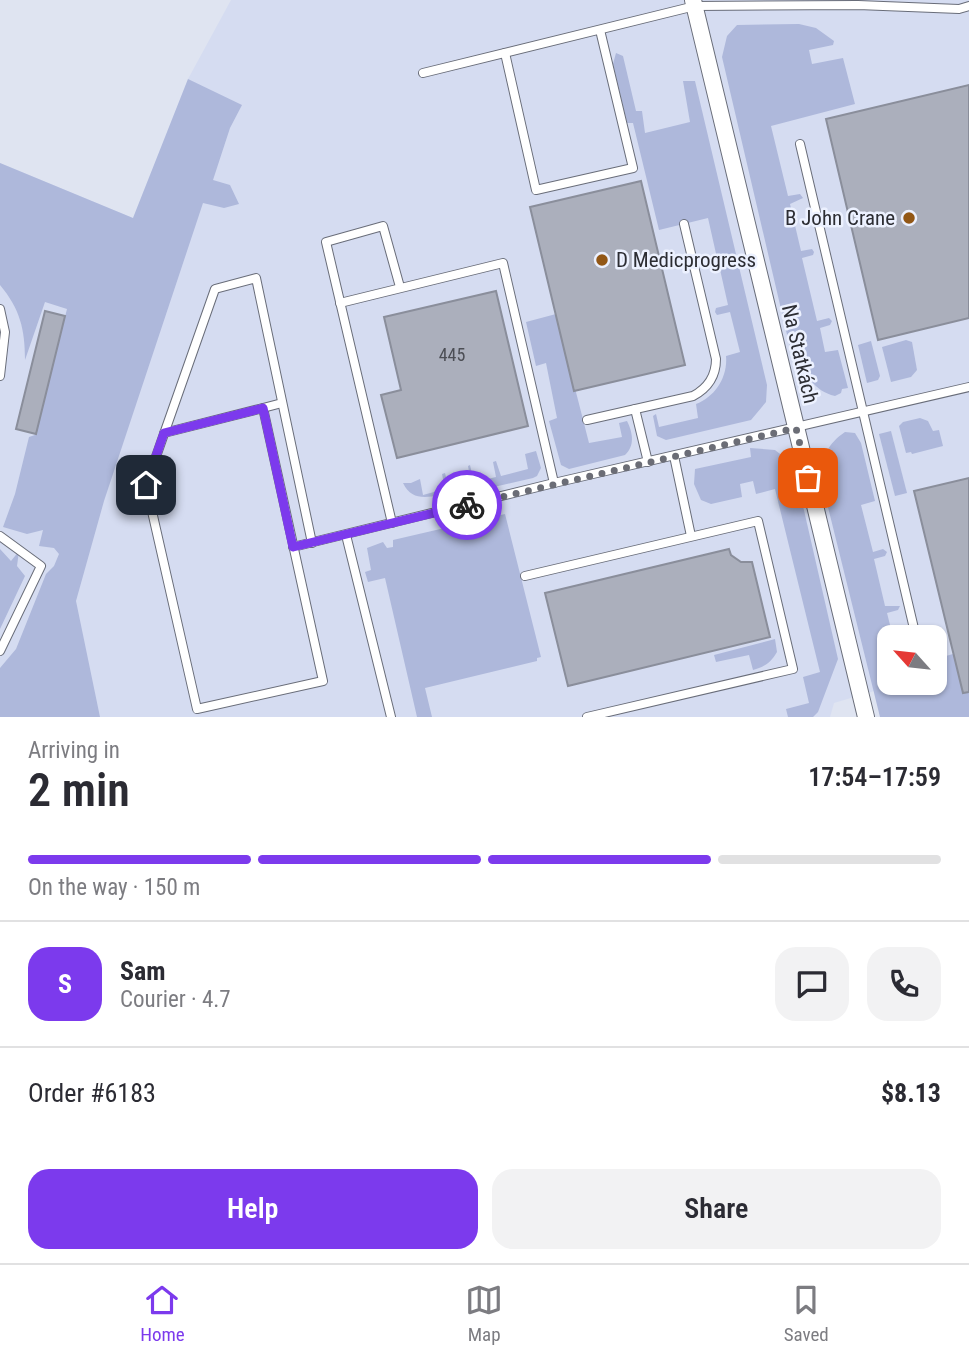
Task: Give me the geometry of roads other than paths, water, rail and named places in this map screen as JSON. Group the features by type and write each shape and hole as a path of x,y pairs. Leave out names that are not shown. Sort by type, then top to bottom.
{"street":[{"name":"Na Statkách","path":"694,3 866,717"}],"lane":[{"path":"423,73 600,30 694,3 959,9 969,6"},
{"path":"505,53 536,190 633,168 600,30"},
{"path":"800,144 913,625"},
{"path":"587,420 696,394 705,389 715,371 716,359 684,224"},
{"path":"392,523 326,242 383,226 400,287"},
{"path":"340,303 503,263 554,483"},
{"path":"263,408 323,681 197,709 146,485 215,289 256,278 312,543"},
{"path":"0,309 5,332 0,376"},
{"path":"293,547 554,483 969,387"},
{"path":"164,433 282,403"},
{"path":"635,409 648,461"},
{"path":"674,456 691,536"},
{"path":"525,576 758,521 793,669 587,717"},
{"path":"0,536 40,566 0,651"},
{"path":"346,536 391,717"}],"place":[{"name":"B John Crane","path":"909,218"},
{"name":"D Medicprogress","path":"602,260"}]}
